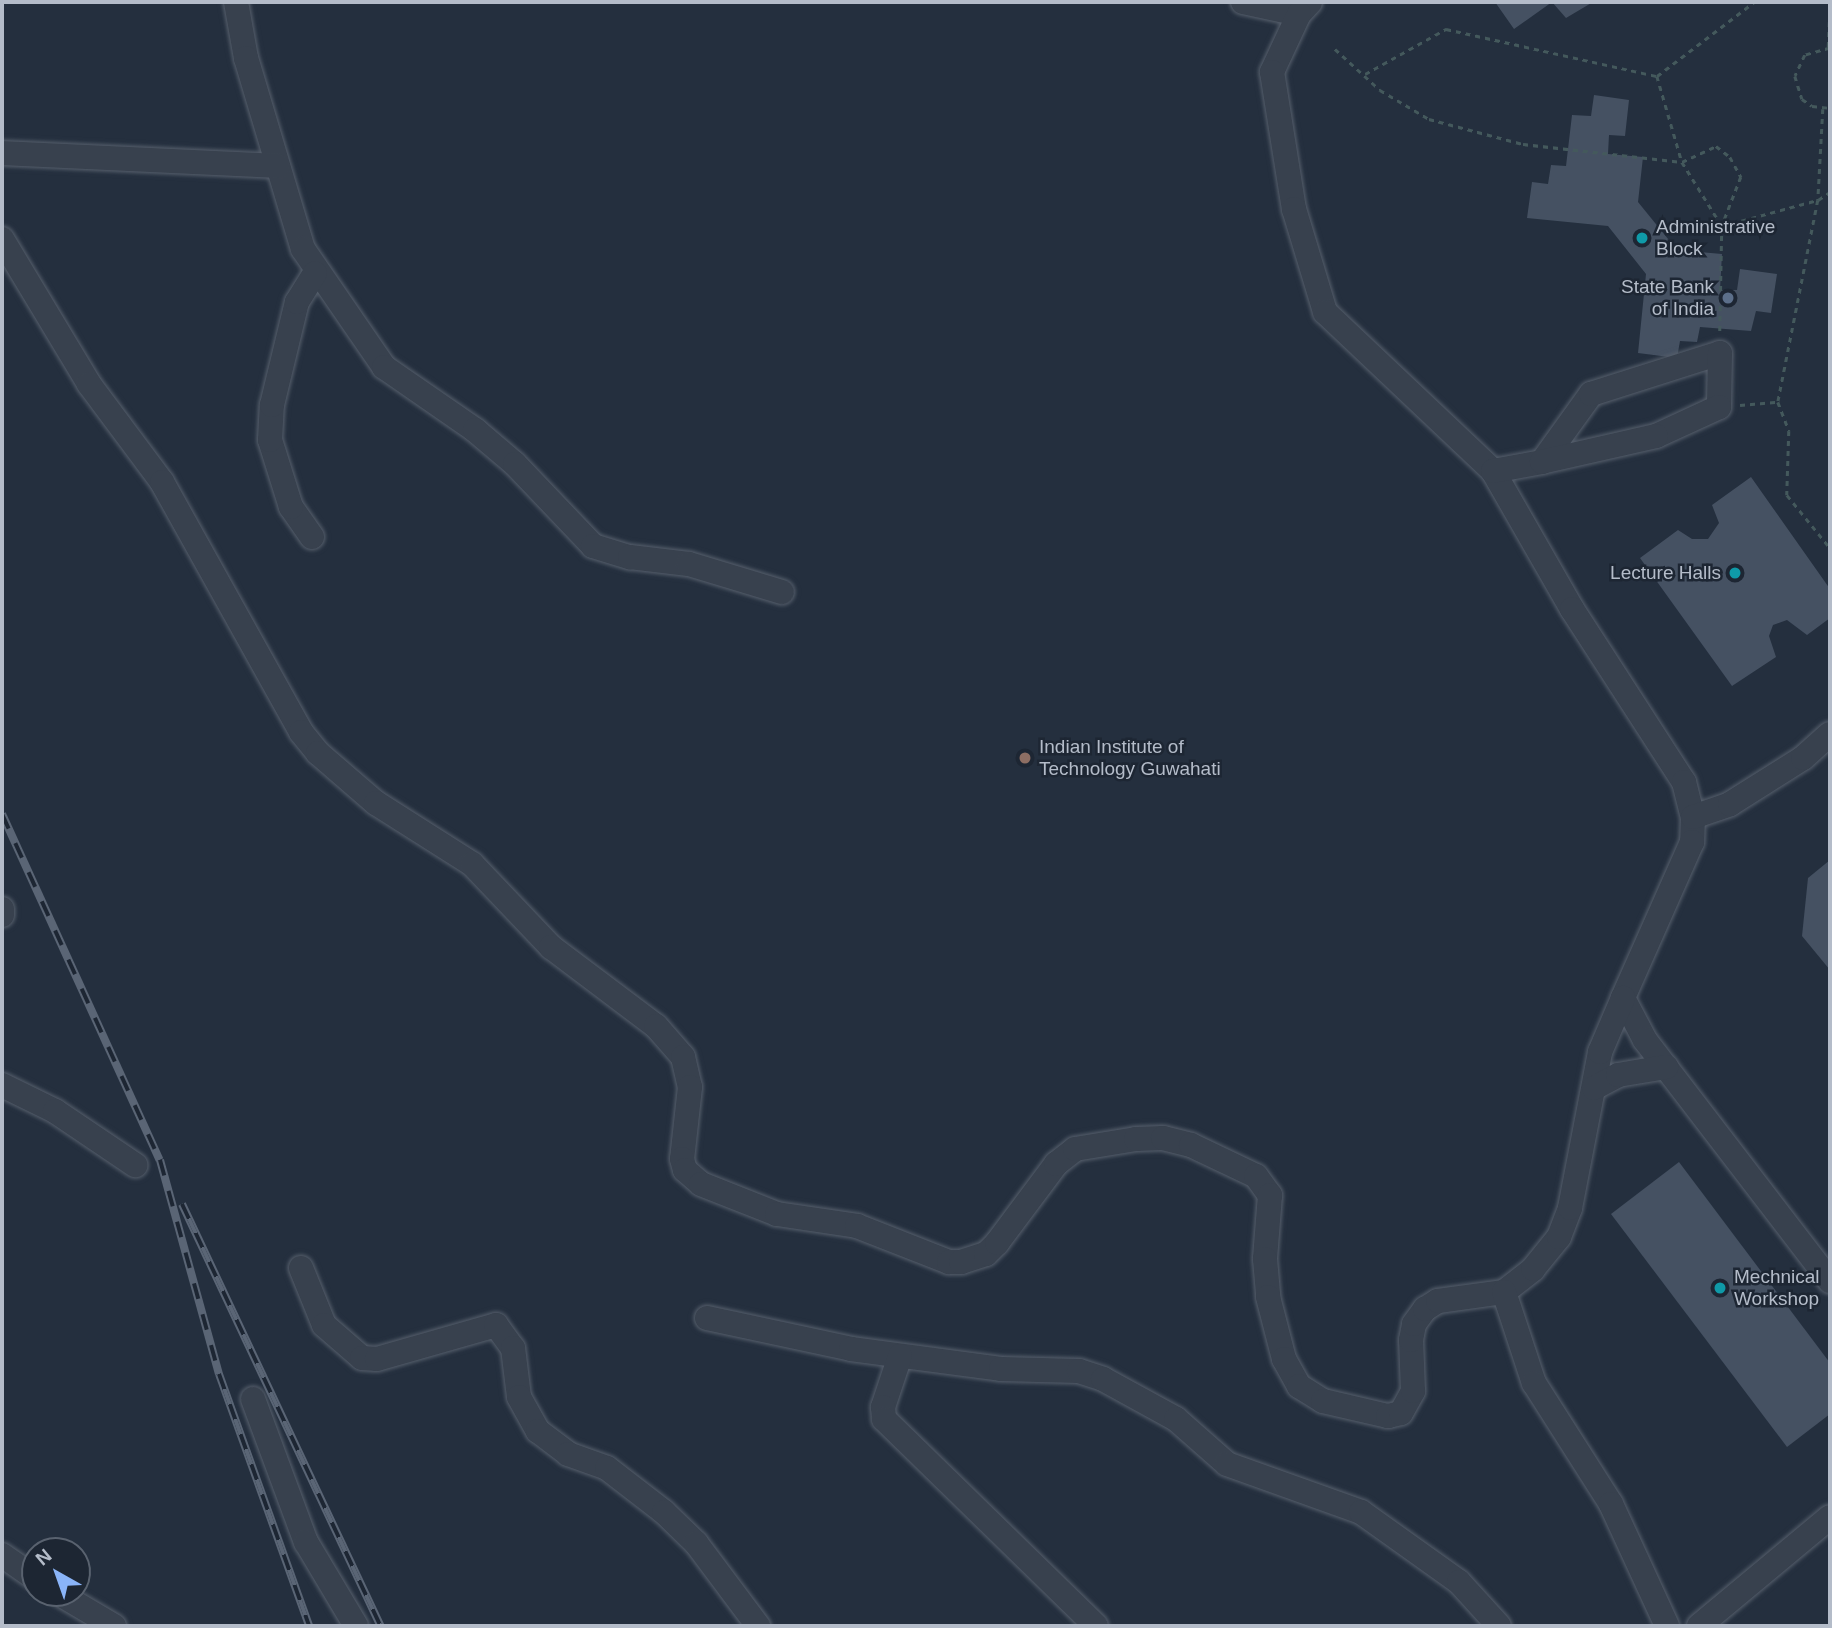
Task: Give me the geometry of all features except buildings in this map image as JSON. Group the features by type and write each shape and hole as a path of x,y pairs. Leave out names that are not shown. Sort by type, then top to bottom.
{"street":[{"path":"236,2 246,58 303,249 316,273 384,367 515,464 593,546 630,557 689,564 782,592"},
{"path":"2,239 89,384 162,482 301,732 318,753 376,803 472,864 551,947 656,1026 683,1056 690,1087 682,1159 685,1170 701,1184 777,1214 857,1226 938,1258 961,1262 986,1254 1056,1164 1075,1149 1136,1139 1163,1138 1191,1145 1256,1176 1270,1195 1265,1275 1290,1374 1299,1386 1323,1401 1377,1415 1401,1413 1408,1405 1413,1391 1411,1340 1414,1324 1425,1308 1438,1301 1503,1292 1548,1254 1566,1224 1600,1052 1692,842 1693,817 1684,782 1666,748 1572,609 1493,471 1325,312 1294,209 1272,72 1304,8 1242,2"},
{"path":"2,153 278,166"},
{"path":"312,537 292,507 270,440 272,405 297,302 316,273"},
{"path":"1493,471 1592,453 1656,436 1719,407 1720,353 1591,394 1542,462"},
{"path":"1570,422 1578,442 1592,453"},
{"path":"1693,817 1730,804 1803,758 1830,734"},
{"path":"2,909 2,915"},
{"path":"1623,998 1645,1040 1830,1281"},
{"path":"1594,1088 1618,1076 1666,1067"},
{"path":"2,1085 55,1111 135,1165"},
{"path":"301,1268 324,1325 362,1358 377,1359 496,1325 513,1348 519,1397 538,1431 568,1454 607,1468 664,1512 696,1543 756,1626"},
{"path":"1503,1292 1534,1383 1611,1504 1667,1626"},
{"path":"707,1318 900,1356 1001,1368 1079,1371 1103,1379 1176,1419 1227,1464 1361,1512 1459,1582 1499,1626"},
{"path":"900,1356 883,1407 884,1419 1096,1626"},
{"path":"253,1399 306,1542 356,1626"},
{"path":"1699,1626 1830,1517"},
{"path":"2,1555 21,1568"},
{"path":"82,1607 114,1626"}],"path":[{"path":"1363,74 1446,29 1657,76 1754,2"},
{"path":"1830,2 1829,47 1805,55 1795,76 1802,99 1824,109 1830,108"},
{"path":"1335,49 1363,74 1429,119 1523,144 1682,162 1716,146 1730,157 1741,177 1722,226 1720,353"},
{"path":"1657,76 1682,162 1722,226"},
{"path":"1824,109 1818,200 1778,402 1788,431 1787,495 1830,548"},
{"path":"1722,226 1818,200 1830,192"},
{"path":"1719,407 1778,402"}],"railway":[{"path":"2,814 160,1160 219,1374 309,1626"},
{"path":"182,1204 381,1626"}],"place":[{"name":"Administrative Block","path":"1642,238"},
{"name":"State Bank of India","path":"1728,298"},
{"name":"Lecture Halls","path":"1735,573"},
{"name":"Indian Institute of Technology Guwahati","path":"1025,758"},
{"name":"Mechnical Workshop","path":"1720,1288"}]}
